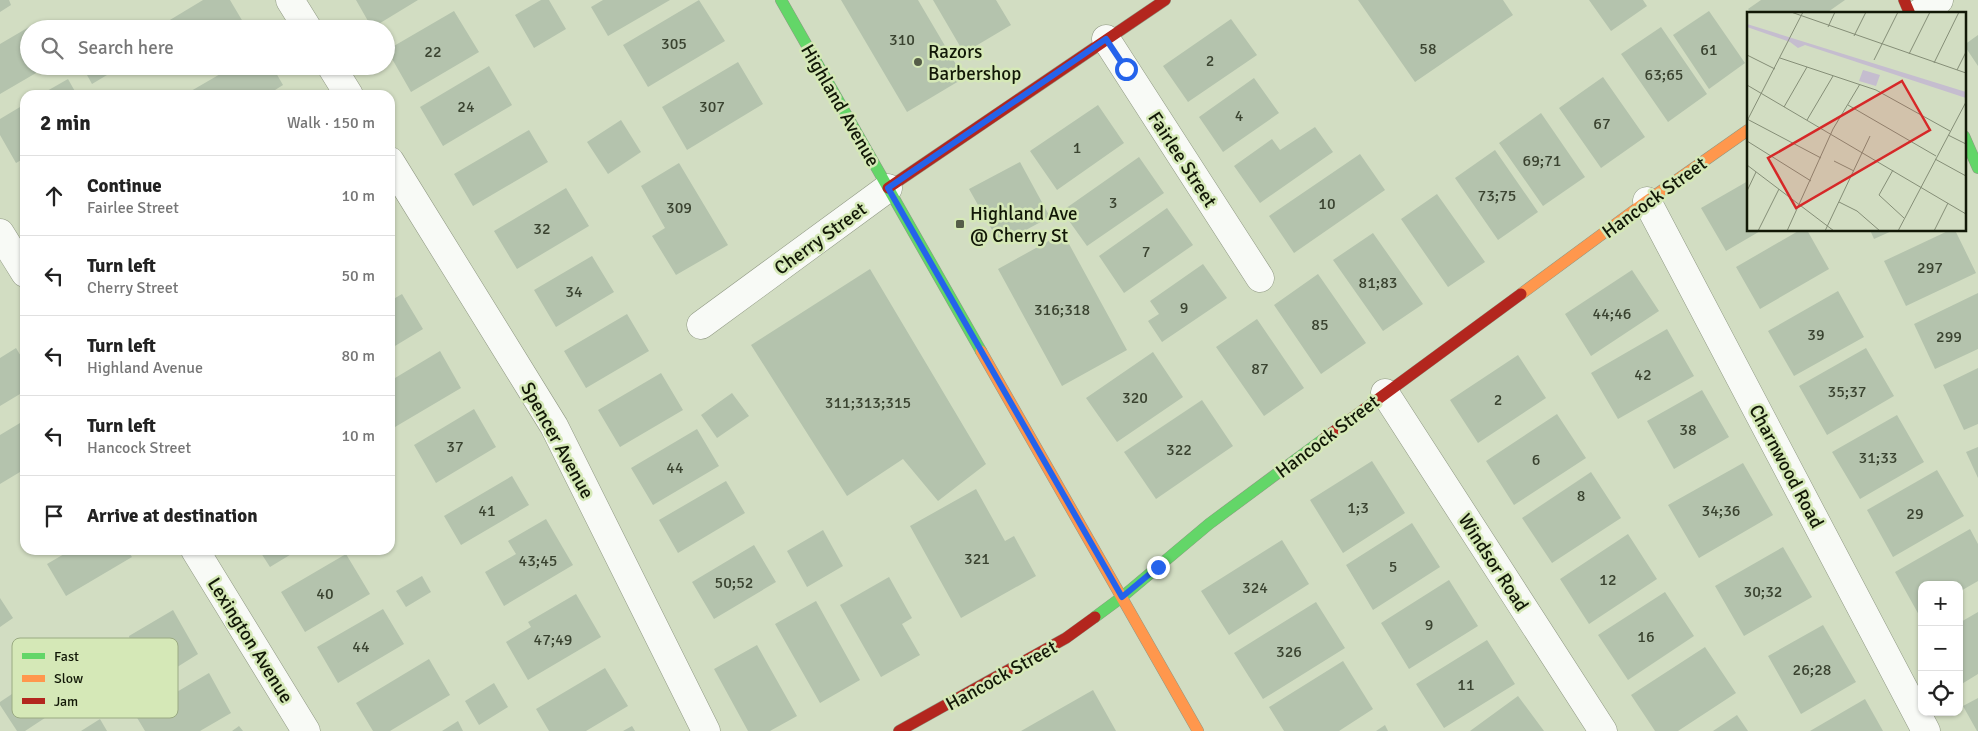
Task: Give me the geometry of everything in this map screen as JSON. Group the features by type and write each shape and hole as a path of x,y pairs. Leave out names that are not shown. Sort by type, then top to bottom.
{"street":[{"path":"290,0 302,20"},
{"name":"Highland Avenue","path":"781,0 1198,731"},
{"name":"Cherry Street","path":"701,326 888,188 1164,0"},
{"path":"1904,0 1909,12"},
{"path":"1921,12 1939,0"},
{"name":"Fairlee Street","path":"1106,39 1260,278"},
{"path":"337,75 346,90"},
{"name":"Hancock Street","path":"899,731 1066,638 1122,597 1208,524 1647,201 1747,131"},
{"path":"1966,141 1978,168"},
{"name":"Spencer Avenue","path":"395,169 554,426 706,731"},
{"name":"Charnwood Road","path":"1647,201 1926,731"},
{"path":"0,233 20,265"},
{"name":"Windsor Road","path":"1385,393 1604,731"},
{"name":"Lexington Avenue","path":"198,555 306,731"}],"building":[{"path":"0,0 9,0 11,5 0,12"},
{"path":"203,0 230,0 242,20 170,20"},
{"path":"356,0 418,0 385,20 367,20"},
{"path":"541,0 549,0 566,29 534,48 515,15"},
{"path":"603,0 670,0 608,36 591,7"},
{"path":"699,0 725,41 648,87 623,45"},
{"path":"841,0 918,0 964,78 907,112"},
{"path":"933,0 996,0 1011,25 964,53"},
{"path":"1358,0 1503,0 1513,15 1415,82"},
{"path":"1589,0 1643,0 1647,6 1611,31"},
{"path":"1761,0 1845,0 1828,12 1750,12 1748,9"},
{"path":"454,11 479,52 411,92 395,64 395,45"},
{"path":"1709,11 1745,63 1709,89 1673,35"},
{"path":"1231,19 1257,55 1188,102 1163,66"},
{"path":"1661,27 1707,94 1668,122 1621,54"},
{"path":"20,32 20,75 33,75 0,94 0,44"},
{"path":"1978,35 1978,66 1966,48 1966,44"},
{"path":"738,62 763,104 687,150 662,107"},
{"path":"489,66 512,105 443,146 420,107"},
{"path":"87,75 107,75 92,84"},
{"path":"219,75 277,75 283,85 275,90 193,90"},
{"path":"1603,77 1645,137 1601,168 1559,108"},
{"path":"1254,78 1279,113 1223,152 1199,117"},
{"path":"68,79 74,90 49,90"},
{"path":"1098,105 1124,143 1057,190 1030,151"},
{"path":"20,107 20,161 16,163 0,135 0,119"},
{"path":"1541,113 1585,177 1543,206 1499,143"},
{"path":"621,120 641,152 608,174 587,142"},
{"path":"1315,127 1333,152 1260,203 1234,166 1272,139 1280,150"},
{"path":"529,130 548,162 473,206 454,174"},
{"path":"1495,150 1538,212 1498,240 1455,178"},
{"path":"1360,154 1385,190 1294,253 1269,216"},
{"path":"1139,157 1164,193 1087,246 1062,211"},
{"path":"1020,162 1050,217 1000,244 969,189"},
{"path":"679,163 728,245 676,275 652,236 665,228 641,186"},
{"path":"1747,182 1747,231 1760,231 1726,251 1701,208"},
{"path":"566,188 589,226 517,269 494,231"},
{"path":"1437,194 1485,262 1448,287 1401,219"},
{"path":"1167,208 1193,245 1124,293 1099,256"},
{"path":"1798,231 1808,231 1829,269 1760,309 1736,267"},
{"path":"1870,231 1892,231 1874,239"},
{"path":"1948,231 1955,231 1976,273 1906,306 1884,261"},
{"path":"1063,233 1127,350 1062,386 998,269"},
{"path":"1373,233 1423,304 1383,331 1333,260"},
{"path":"592,256 614,292 556,327 534,290"},
{"path":"1203,264 1227,298 1162,342 1148,321 1159,314 1150,301"},
{"path":"870,269 986,464 938,501 903,459 847,496 751,345"},
{"path":"1632,270 1659,311 1591,356 1565,314"},
{"path":"1318,274 1366,343 1321,374 1274,305"},
{"path":"1838,291 1864,337 1794,376 1768,331"},
{"path":"1978,293 1978,349 1935,369 1914,324"},
{"path":"402,294 423,329 395,346 395,298"},
{"path":"627,314 649,351 586,388 564,351"},
{"path":"1257,319 1304,388 1264,416 1216,347"},
{"path":"1667,329 1694,376 1618,419 1591,373"},
{"path":"16,348 20,355 20,394 0,406 0,358"},
{"path":"1866,348 1894,396 1827,435 1799,386"},
{"path":"440,351 461,388 395,427 395,378"},
{"path":"1153,352 1183,397 1117,442 1086,398"},
{"path":"1518,355 1546,398 1478,443 1450,400"},
{"path":"1978,368 1978,424 1964,430 1943,385"},
{"path":"661,373 683,410 620,447 598,410"},
{"path":"1702,390 1729,437 1674,469 1647,421"},
{"path":"732,393 749,416 717,438 701,415"},
{"path":"1202,400 1233,446 1156,499 1124,452"},
{"path":"474,409 496,447 436,483 414,445"},
{"path":"1557,414 1586,458 1514,505 1486,461"},
{"path":"1897,415 1924,462 1860,499 1832,452"},
{"path":"20,423 20,472 0,484 0,435"},
{"path":"697,429 719,466 653,505 631,468"},
{"path":"1978,447 1978,478 1966,452"},
{"path":"1372,461 1405,513 1343,553 1310,500"},
{"path":"1743,463 1773,515 1699,558 1668,505"},
{"path":"1937,470 1964,516 1893,557 1867,510"},
{"path":"1591,472 1621,518 1552,563 1522,518"},
{"path":"512,476 529,505 461,545 444,516"},
{"path":"726,481 745,513 678,553 659,520"},
{"path":"976,489 1005,541 1014,536 1036,576 961,618 910,526"},
{"path":"546,519 573,565 504,606 485,572 516,554 508,541"},
{"path":"1412,523 1440,567 1373,610 1346,565"},
{"path":"1970,529 1978,544 1978,581 1963,590 1963,581 1918,581 1918,613 1895,572"},
{"path":"823,530 843,566 807,587 787,551"},
{"path":"1628,534 1657,579 1589,624 1560,579"},
{"path":"1282,540 1309,584 1229,635 1201,591"},
{"path":"754,545 776,582 714,619 692,582"},
{"path":"1783,547 1812,597 1744,636 1715,586"},
{"path":"62,555 131,555 132,557 66,596 47,564"},
{"path":"262,555 290,555 270,567"},
{"path":"347,555 370,594 305,632 281,592"},
{"path":"422,576 431,592 406,607 396,591"},
{"path":"889,577 912,618 902,624 920,655 881,677 840,605"},
{"path":"1449,580 1478,626 1409,669 1381,623"},
{"path":"1665,592 1694,636 1628,680 1598,635"},
{"path":"576,594 601,637 528,680 506,642 531,627 528,622"},
{"path":"0,598 13,618 0,627"},
{"path":"816,601 860,680 820,703 775,624"},
{"path":"1316,602 1345,648 1263,699 1234,653"},
{"path":"383,609 404,644 338,683 317,647"},
{"path":"173,610 198,654 178,666 178,638 129,638 129,636"},
{"path":"1978,612 1978,674 1963,683 1963,626 1963,621"},
{"path":"1823,625 1856,682 1801,714 1768,656"},
{"path":"1487,640 1515,684 1444,728 1416,684"},
{"path":"757,645 797,716 770,731 748,731 714,669"},
{"path":"1705,647 1736,693 1678,731 1655,731 1631,695"},
{"path":"429,659 450,695 390,731 373,731 356,703"},
{"path":"1343,661 1373,709 1339,731 1284,731 1269,707"},
{"path":"605,668 628,706 586,731 549,731 536,709"},
{"path":"209,673 231,713 200,731 145,731 137,718 178,718 178,691"},
{"path":"494,683 508,707 479,725 465,701"},
{"path":"1093,690 1116,731 1021,731"},
{"path":"12,694 12,718 45,718 25,731 17,731 0,705 0,702"},
{"path":"1518,696 1544,731 1470,731"},
{"path":"1978,698 1978,731 1977,731 1963,706"},
{"path":"1865,699 1883,731 1810,731"},
{"path":"1737,715 1748,731 1713,731"},
{"path":"100,719 107,731 81,731"},
{"path":"458,721 463,731 442,731"},
{"path":"1385,725 1388,731 1376,731"},
{"path":"239,726 243,731 232,731"},
{"path":"632,726 635,731 623,731"}],"traffic: fast":[{"path":"781,0 981,351"},
{"path":"1966,141 1978,168"},
{"path":"1095,617 1122,597 1209,524 1325,438"}],"traffic: slow":[{"path":"1521,294 1647,201 1747,131"},
{"path":"981,351 1198,731"}],"traffic: jam":[{"path":"888,188 1165,0"},
{"path":"1904,0 1909,12"},
{"path":"1325,438 1521,294"},
{"path":"899,731 1066,638 1095,617"}],"place":[{"name":"Razors Barbershop","path":"918,62"},
{"name":"Highland Ave @ Cherry St","path":"960,224"}],"route":[{"path":"1126,69 1106,39 888,188 1122,597 1158,567"}]}
